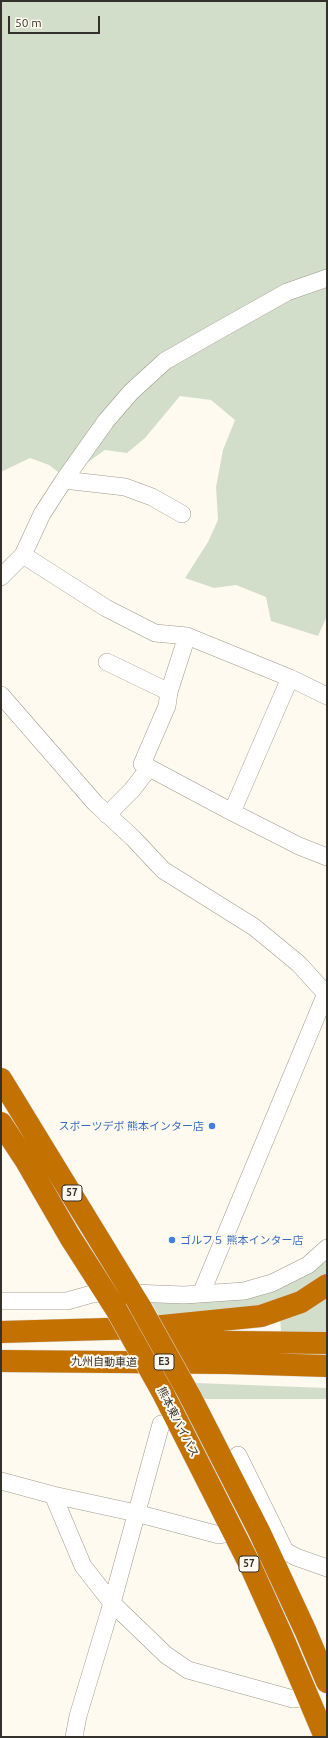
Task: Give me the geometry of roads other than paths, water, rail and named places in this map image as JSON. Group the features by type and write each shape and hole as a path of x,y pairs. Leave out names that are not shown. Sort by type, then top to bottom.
{"highway":[{"name":"熊本東バイパス","path":"1,1079 137,1300 266,1528 327,1682"},
{"name":"熊本東バイパス","path":"1,1123 26,1161 70,1237 112,1302 164,1395 234,1532 282,1636 325,1737"},
{"path":"1,1332 142,1328 261,1316 301,1302 327,1286"},
{"name":"九州自動車道","path":"1,1341 327,1343"},
{"name":"九州自動車道","path":"1,1361 227,1363 325,1366"}],"street":[{"path":"1,577 23,555 42,514 64,480 106,421 131,392 165,361 287,292 327,278"},
{"path":"64,480 125,487 152,497 182,514"},
{"path":"23,555 106,608 155,633 187,636 290,678 327,696"},
{"path":"187,636 169,692 167,706 142,764 299,846 327,857"},
{"path":"107,662 169,692"},
{"path":"232,812 290,678"},
{"path":"1,695 95,803 133,838 163,870 254,927 299,964 327,993 201,1294"},
{"path":"107,815 132,790 149,768"},
{"path":"1,1301 67,1301 92,1294 112,1302 184,1294 244,1291 272,1283 308,1265 327,1248"},
{"path":"74,1737 78,1716 112,1602 161,1424"},
{"path":"238,1454 266,1528 285,1551 296,1557 327,1568"},
{"path":"1,1481 52,1495 136,1513 219,1535 234,1532"},
{"path":"52,1495 83,1566 112,1602 166,1655 188,1670 293,1699 308,1697"}],"place":[{"name":"スポーツデポ 熊本インター店","path":"212,1126"},
{"name":"ゴルフ５ 熊本インター店","path":"172,1240"}]}
